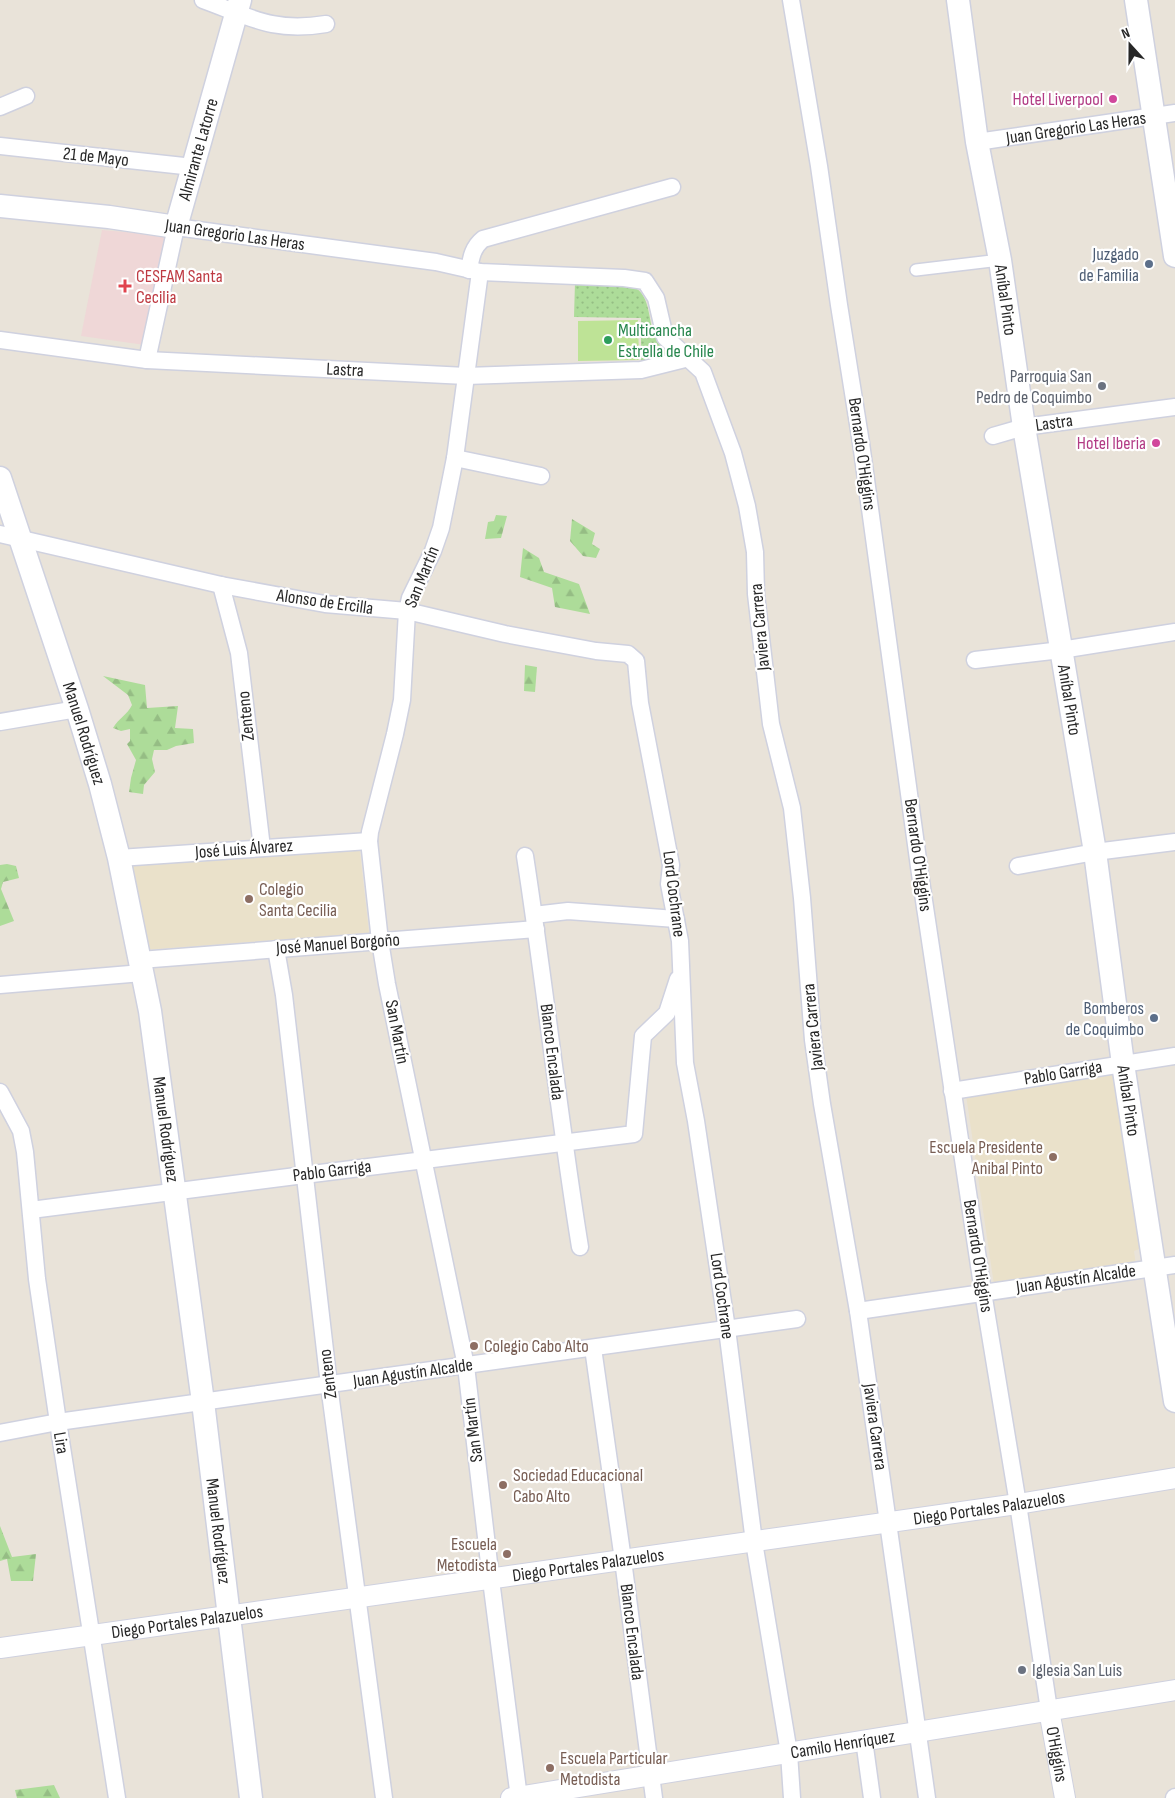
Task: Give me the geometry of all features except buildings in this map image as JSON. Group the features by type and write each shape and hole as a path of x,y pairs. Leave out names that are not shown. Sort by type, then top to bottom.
{"main road":[{"name":"Aníbal Pinto","path":"958,0 977,142 1000,260 1024,427 1095,852 1123,1064 1165,1267 1175,1401"},
{"path":"1136,0 1164,115 1175,256"},
{"name":"Almirante Latorre","path":"176,227 238,6"},
{"name":"Juan Gregorio Las Heras","path":"0,206 109,217 176,227"},
{"name":"Manuel Rodríguez","path":"0,478 11,536 77,709 100,784 119,858 150,1011 203,1402 251,1798"}],"street":[{"path":"203,0 238,6 248,18 277,26 310,27 326,24"},
{"name":"Bernardo O'Higgins","path":"791,0 819,166 838,305 862,443 921,884 1049,1710"},
{"path":"0,107 26,96"},
{"name":"Juan Gregorio Las Heras","path":"977,142 1164,115"},
{"name":"21 de Mayo","path":"0,146 193,167"},
{"path":"474,271 472,252 483,239 672,186"},
{"name":"Juan Gregorio Las Heras","path":"176,227 436,262 474,271 624,278 645,281"},
{"name":"Almirante Latorre","path":"147,360 176,227"},
{"path":"916,270 1000,260"},
{"name":"San Martín","path":"474,271 466,376 454,458 439,534 433,551 410,598 407,611 402,700 369,841 380,941 422,1160 466,1366 516,1798"},
{"name":"Javiera Carrera","path":"645,281 656,298 665,337 703,372 733,453 747,506 754,543 756,594 771,724 792,808 802,898 814,1049 858,1311 927,1798"},
{"name":"Lastra","path":"0,340 147,360 466,376 641,370 689,358"},
{"name":"Lastra","path":"994,436 1024,427 1175,407"},
{"path":"454,458 541,476"},
{"name":"Alonso de Ercilla","path":"11,536 221,586 325,604 407,611 505,634 596,651 628,654 636,661 640,703 658,794"},
{"name":"Zenteno","path":"221,586 239,653 262,848"},
{"path":"975,660 1061,650 1175,632"},
{"path":"0,722 77,709"},
{"name":"Lord Cochrane","path":"658,794 672,865 669,884 680,941 685,1063 727,1329 754,1542 788,1753 792,1798"},
{"name":"José Luis Álvarez","path":"119,858 369,841"},
{"path":"1018,866 1095,852 1175,842"},
{"name":"Blanco Encalada","path":"525,856 563,1142 580,1247"},
{"name":"José Manuel Borgoño","path":"0,985 276,949 380,941 535,922 568,911 676,919"},
{"name":"Zenteno","path":"276,949 284,995 356,1599 384,1798"},
{"name":"Pablo Garriga","path":"31,1210 304,1174 634,1134 643,1036 667,1013 682,967"},
{"name":"Pablo Garriga","path":"952,1090 1175,1056"},
{"name":"Lira","path":"0,1092 20,1131 25,1152 37,1279 117,1798"},
{"name":"Juan Agustín Alcalde","path":"858,1311 1165,1267"},
{"name":"Juan Agustín Alcalde","path":"0,1433 58,1422 797,1319"},
{"name":"Blanco Encalada","path":"593,1348 654,1798"},
{"name":"Diego Portales Palazuelos","path":"0,1648 888,1523 1175,1478"},
{"name":"Camilo Henríquez","path":"516,1798 1175,1690"},
{"name":"O'Higgins","path":"1049,1710 1065,1798"},
{"path":"864,1740 872,1798"}],"shaded area":[{"name":"CESFAM Santa Cecilia","path":"102,230 171,236 145,345 81,336"},
{"name":"Colegio Santa Cecilia","path":"359,844 369,933 143,950 126,864"},
{"name":"Escuela Presidente Anibal Pinto","path":"1118,1069 1142,1248 1134,1251 1136,1265 994,1285 966,1095"}],"green space":[{"path":"575,282 617,283 629,285 636,289 642,294 648,307 655,337 669,356 641,363 641,318 574,317"},
{"name":"Multicancha Estrella de Chile","path":"638,320 639,360 578,361 578,321"},
{"path":"496,515 507,516 501,538 485,539 488,522 494,521"},
{"path":"572,519 595,533 592,544 600,549 596,558 583,556 570,541"},
{"path":"523,548 539,558 544,572 579,584 590,614 555,607 552,588 520,577"},
{"path":"525,665 537,667 535,692 524,691"},
{"path":"103,676 145,685 147,708 178,706 175,728 193,729 194,743 176,746 167,750 154,750 152,759 155,772 144,785 143,794 129,792 136,760 127,744 130,741 130,729 121,731 113,728 132,705 128,695"},
{"path":"0,865 16,866 19,878 3,882 1,889 14,921 0,926"},
{"path":"0,1526 12,1557 36,1554 33,1581 11,1581 7,1559 0,1561"},
{"path":"54,1785 60,1798 17,1798 15,1790"}],"place":[{"name":"Hotel Liverpool","path":"1113,99"},
{"name":"Juzgado de Familia","path":"1149,264"},
{"name":"CESFAM Santa Cecilia","path":"125,286"},
{"name":"Multicancha Estrella de Chile","path":"608,340"},
{"name":"Parroquia San Pedro de Coquimbo","path":"1102,386"},
{"name":"Hotel Iberia","path":"1156,443"},
{"name":"Colegio Santa Cecilia","path":"249,899"},
{"name":"Bomberos de Coquimbo","path":"1154,1018"},
{"name":"Escuela Presidente Anibal Pinto","path":"1053,1157"},
{"name":"Colegio Cabo Alto","path":"474,1346"},
{"name":"Sociedad Educacional Cabo Alto","path":"503,1485"},
{"name":"Escuela Metodista","path":"507,1554"},
{"name":"Iglesia San Luis","path":"1022,1670"},
{"name":"Escuela Particular Metodista","path":"550,1768"}]}
